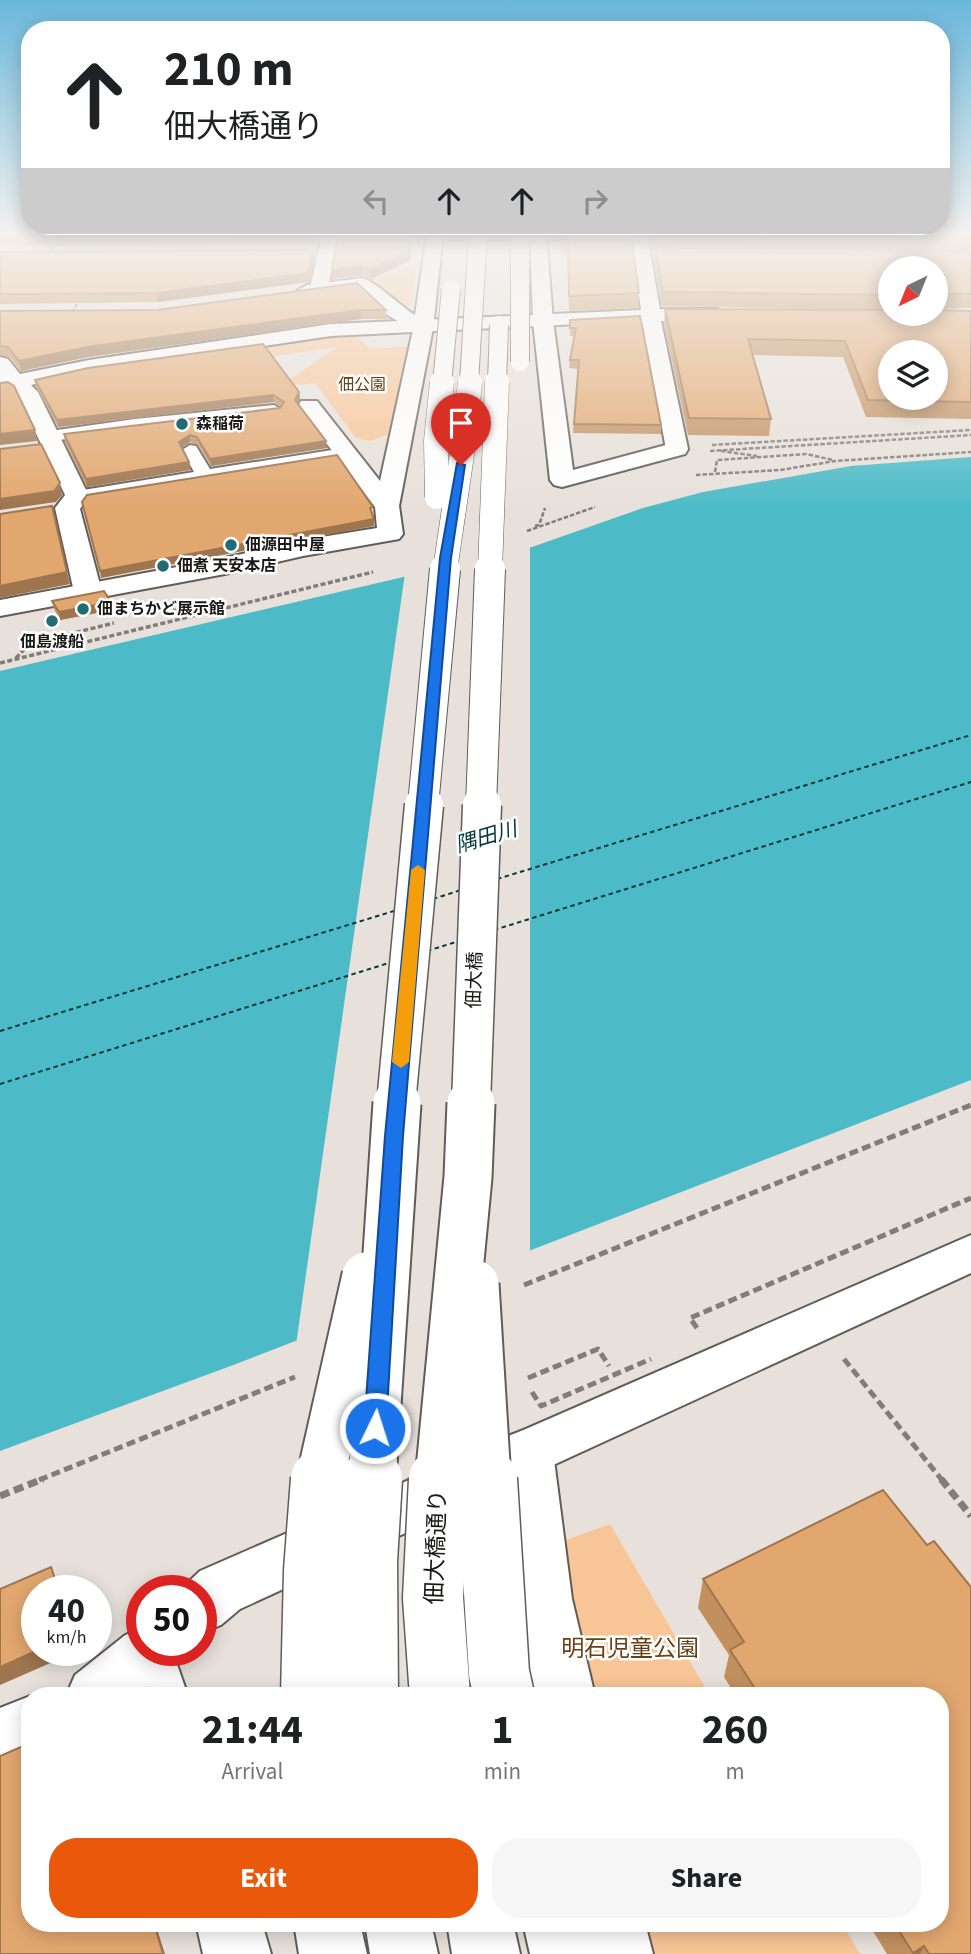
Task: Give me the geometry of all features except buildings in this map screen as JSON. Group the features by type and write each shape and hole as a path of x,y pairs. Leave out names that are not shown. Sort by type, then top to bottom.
{"main road":[{"path":"418,325 423,328"},
{"path":"446,558 437,507 436,441 447,325"},
{"path":"14,386 89,366 331,330 471,325"},
{"path":"368,1687 366,1598 391,1164 446,558 466,429 474,325"},
{"path":"491,561 498,325"},
{"path":"520,325 520,387"},
{"path":"544,325 562,480 677,448 653,325"},
{"path":"0,608 225,566 303,548 390,534 387,506 423,328"},
{"path":"0,362 14,386 38,413 66,505 88,592"},
{"path":"309,406 387,506"},
{"path":"491,561 509,508 514,482"},
{"name":"佃大橋","path":"445,1397 468,1177 491,561"},
{"path":"311,1687 314,1571 321,1473 391,1164"},
{"path":"468,1177 499,1673 502,1687"},
{"path":"217,1593 527,1452 643,1381 971,1253"},
{"name":"佃大橋通り","path":"439,1687 433,1586 445,1397"},
{"path":"527,1452 544,1599 563,1687"},
{"path":"114,1687 151,1668"},
{"path":"0,1739 21,1730"},
{"path":"231,1932 237,1954"},
{"path":"329,1932 333,1954"},
{"path":"400,1932 404,1954"},
{"path":"482,1932 486,1954"},
{"path":"558,1932 564,1954"},
{"path":"614,1932 619,1954"}],"lane":[{"path":"46,444 135,424 274,410"},
{"path":"190,450 204,474"},
{"path":"66,505 204,474 345,453"}],"path":[{"path":"677,448 971,430"},
{"path":"701,451 971,435"},
{"path":"720,450 725,453 761,457"},
{"path":"715,472 717,460 806,454 835,461"},
{"path":"173,610 202,615"},
{"path":"15,659 29,643 124,621"},
{"path":"703,1336 690,1318 971,1198"},
{"path":"598,1349 643,1381 541,1406 524,1380 598,1349"},
{"path":"836,1350 971,1516"}],"green space":[{"name":"佃公園","path":"356,334 370,349 412,346 387,435 370,441 356,438 315,383 253,389 264,405 146,417 133,397 144,395 146,398 285,383 337,347 51,390 42,380 198,352"},
{"name":"明石児童公園","path":"610,1524 705,1687 592,1687 561,1542"},
{"path":"647,1932 847,1932 860,1954 653,1954"}],"water":[{"name":"隅田川","path":"971,457 971,1080 236,1364 0,1451 0,671 532,547 643,508 703,492 851,466"}],"pier":[{"path":"530,544 530,1254 296,1345 405,573"}],"ferry route":[{"path":"497,879 971,735"},
{"path":"494,930 971,782"},
{"path":"433,899 461,890"},
{"path":"0,1031 394,911"},
{"path":"427,951 459,941"},
{"path":"0,1084 392,962"}],"slow traffic":[{"path":"401,1062 418,870"}],"place":[{"name":"森稲荷","path":"182,424"},
{"name":"佃源田中屋","path":"231,545"},
{"name":"佃煮 天安本店","path":"163,566"},
{"name":"佃まちかど展示館","path":"83,609"},
{"name":"佃島渡船","path":"52,621"}],"route":[{"path":"375,1428 391,1164 446,558 461,465"}]}
